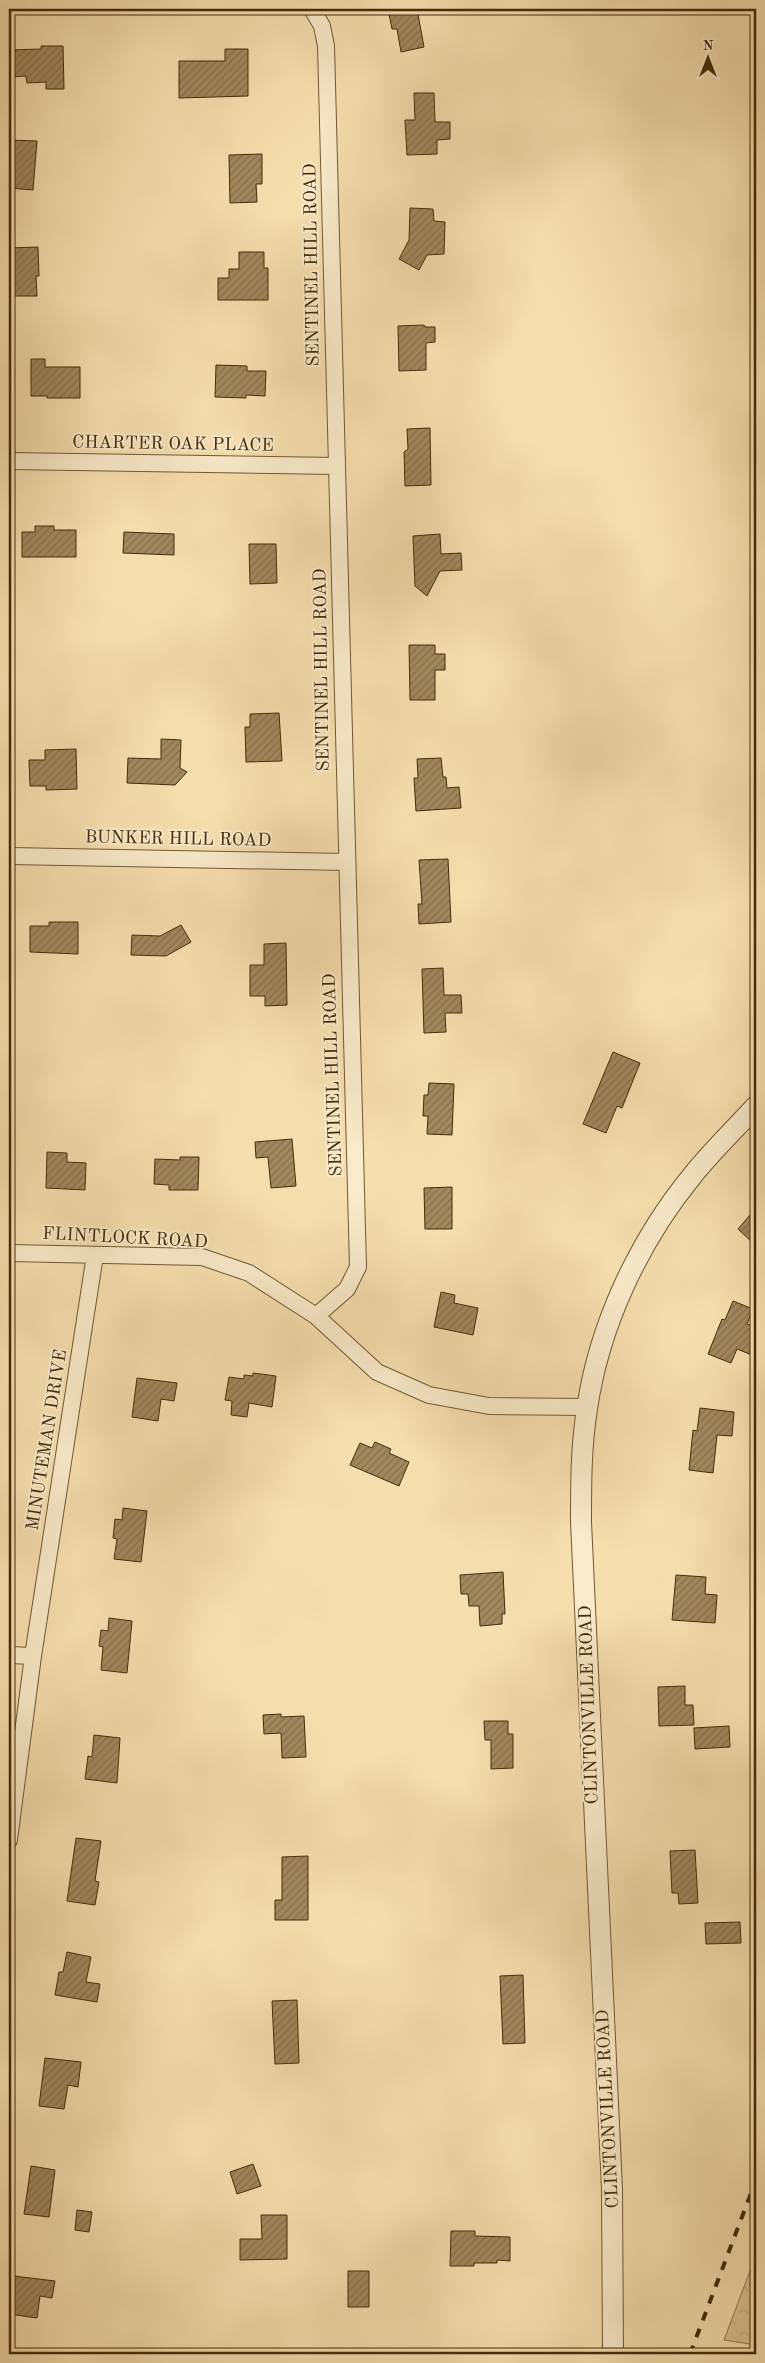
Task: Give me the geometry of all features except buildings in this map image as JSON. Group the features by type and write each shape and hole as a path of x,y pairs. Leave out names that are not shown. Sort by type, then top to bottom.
{"street":[{"name":"SENTINEL HILL ROAD","path":"312,9 322,26 326,46 358,1267 347,1290 316,1316"},
{"name":"CHARTER OAK PLACE","path":"9,461 337,466"},
{"name":"BUNKER HILL ROAD","path":"9,856 347,862"},
{"name":"CLINTONVILLE ROAD","path":"613,2354 614,2247 611,2164 581,1522 581,1472 587,1407 596,1365 615,1306 638,1257 675,1198 692,1176 756,1106"},
{"name":"FLINTLOCK ROAD","path":"9,1253 202,1257 249,1273 316,1316 377,1372 429,1396 489,1406 587,1407"},
{"name":"MINUTEMAN DRIVE","path":"9,1840 34,1656 96,1255"},
{"path":"9,1655 34,1656"}],"green space":[{"path":"756,2255 756,2345 724,2340"}],"railway":[{"path":"690,2354 756,2180"}]}
